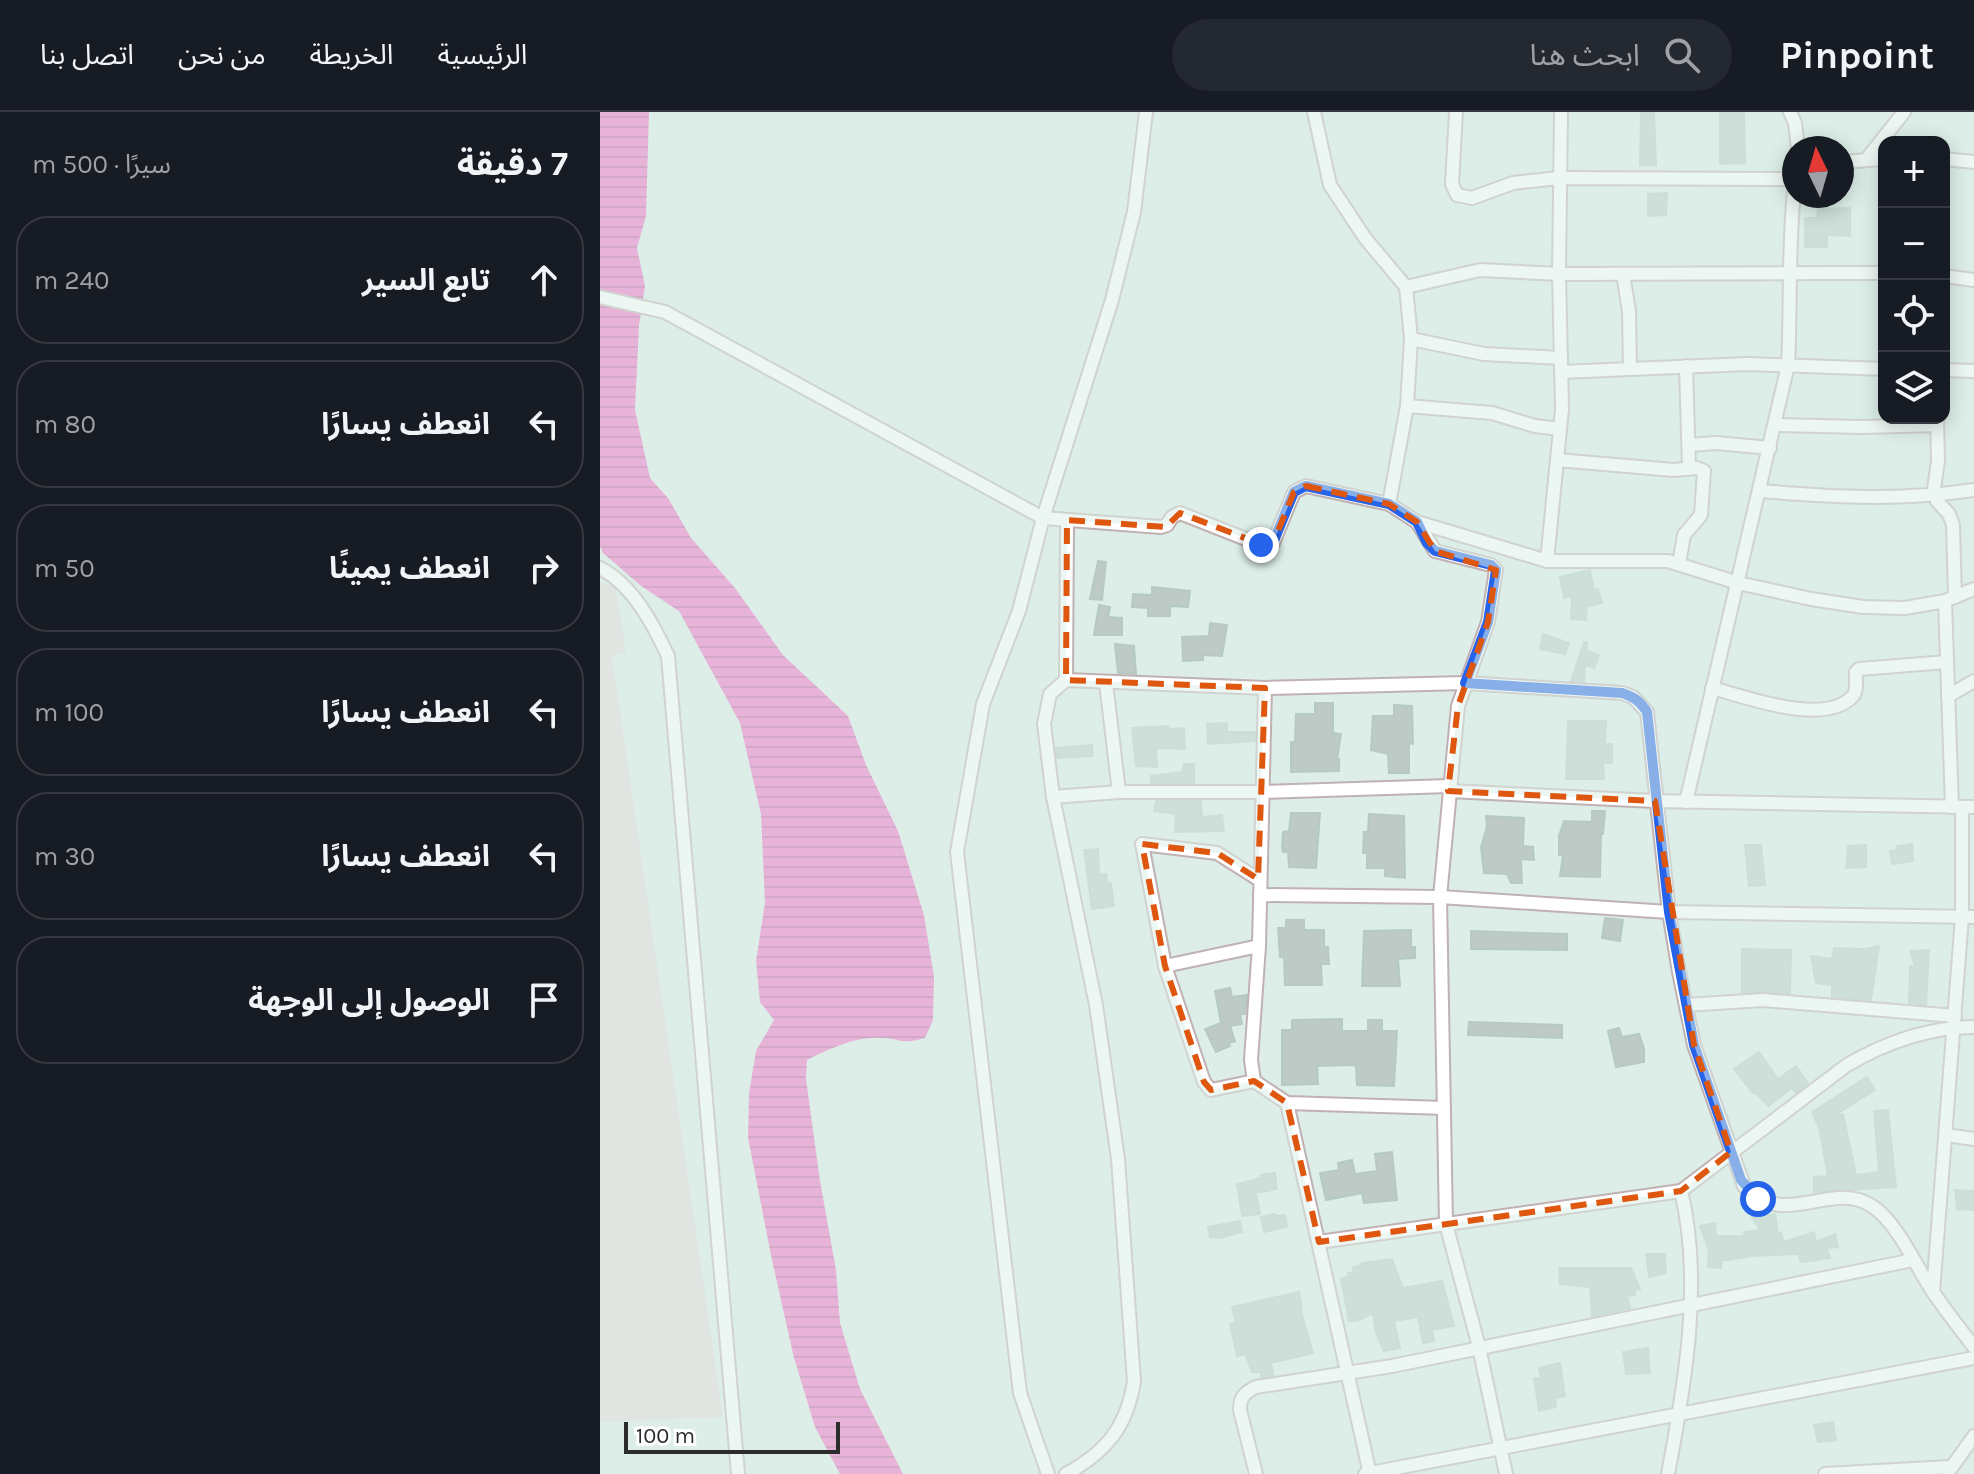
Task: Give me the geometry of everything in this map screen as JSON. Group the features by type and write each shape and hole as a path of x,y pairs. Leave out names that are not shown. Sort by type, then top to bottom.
{"street":[{"path":"1048,1474 1020,1393 957,852 983,704 1019,611 1043,518 1112,300 1134,212 1146,112"},
{"path":"1314,112 1330,185 1365,238 1406,287 1411,339 1407,406 1389,504"},
{"path":"1456,112 1452,184 1457,195 1472,198 1513,183 1559,178 1782,179"},
{"path":"1547,561 1560,429 1561,112"},
{"path":"1790,112 1797,136"},
{"path":"1866,160 1904,112"},
{"path":"1854,161 1878,159"},
{"path":"1950,160 1974,162"},
{"path":"1686,802 1788,365 1792,208"},
{"path":"1406,287 1480,270 1559,274 1878,273"},
{"path":"1623,274 1629,311 1630,369"},
{"path":"1950,277 1974,280"},
{"path":"600,297 665,312 1043,518 1161,527 1180,513 1261,545 1269,545 1273,543 1294,492 1306,486 1389,504 1417,522 1547,561 1653,559 1738,583 1863,607 1905,608 1950,599 1974,589"},
{"path":"1411,339 1484,354 1561,358"},
{"path":"1561,372 1686,366 1788,365 1878,369"},
{"path":"1686,366 1689,468"},
{"path":"1950,370 1974,371"},
{"path":"1407,406 1492,413 1535,426 1560,429"},
{"path":"1775,425 1862,427 1907,424"},
{"path":"1933,1292 1955,1022 1968,917 1963,807 1948,696 1953,525 1949,514 1935,496 1937,424"},
{"path":"1689,445 1716,443 1770,448"},
{"path":"1557,460 1704,471 1702,508 1698,521 1684,535 1679,564"},
{"path":"1760,491 1850,498 1935,496 1974,490"},
{"path":"1066,680 1067,520"},
{"path":"1417,522 1427,543 1435,551 1491,565 1496,570 1488,622 1458,706 1440,897 1446,1224 1479,1347 1506,1474"},
{"path":"600,568 612,574 635,599 652,623 668,656 738,1474"},
{"path":"1712,688 1797,709 1818,710 1832,708 1852,697 1859,669 1947,662"},
{"path":"1066,1474 1089,1461 1121,1428 1131,1404 1134,1381 1118,1159 1096,1005 1053,797 1044,724 1050,694 1066,680 1265,688 1465,683 1622,693 1633,697 1647,712 1669,912 1694,1045 1744,1186 1758,1199 1777,1206 1836,1199 1860,1200 1881,1212 1933,1292 1974,1347"},
{"path":"1948,696 1974,681"},
{"path":"1106,683 1119,792"},
{"path":"1254,1081 1251,1060 1259,946 1258,879 1265,688"},
{"path":"1053,797 1119,792 1449,788 1655,801 1963,807"},
{"path":"1258,879 1217,853 1142,844 1173,997 1207,1088 1254,1081 1287,1103 1444,1108"},
{"path":"1260,895 1440,897 1669,912 1968,917"},
{"path":"1165,966 1259,946"},
{"path":"1686,1005 1763,1000 1955,1022 1974,1027"},
{"path":"1319,1242 1681,1191 1847,1065 1874,1050 1955,1022"},
{"path":"1287,1103 1349,1372 1369,1474 1500,1446 1974,1358"},
{"path":"1946,1135 1974,1139"},
{"path":"1668,1474 1679,1415 1690,1307 1689,1222 1681,1191"},
{"path":"1256,1474 1240,1400 1245,1392 1256,1387 1392,1366 1913,1260"},
{"path":"1959,1327 1974,1324"},
{"path":"1825,1474 1949,1471 1974,1436"}],"highlighted area":[{"path":"1306,486 1389,504 1417,522 1435,551 1496,570 1488,622 1458,706 1448,791 1655,801 1694,1045 1731,1152 1681,1191 1319,1242 1287,1103 1254,1081 1211,1090 1204,1082 1165,966 1142,844 1217,853 1258,879 1265,688 1066,680 1067,520 1166,527 1180,513 1271,548 1294,492"}],"shaded area":[{"path":"600,112 649,112 646,216 637,248 645,286 639,326 635,410 650,478 668,498 691,538 735,588 783,655 848,716 866,765 898,831 924,915 934,977 933,1020 925,1038 906,1041 872,1038 843,1044 807,1060 806,1079 836,1270 840,1323 860,1389 903,1474 840,1474 815,1427 794,1358 772,1260 748,1138 749,1093 756,1051 774,1020 760,1002 756,961 765,903 761,814 740,723 679,611 641,586 603,553 600,546"},
{"path":"600,583 615,585 626,652 612,656 723,1417 600,1422"}],"building":[{"path":"1641,112 1654,112 1656,165 1640,165"},
{"path":"1720,112 1744,112 1745,163 1720,164"},
{"path":"1667,193 1666,215 1648,216 1648,194"},
{"path":"1850,208 1850,236 1827,235 1827,247 1805,247 1805,218 1817,218 1818,209"},
{"path":"1098,561 1106,562 1102,600 1090,599"},
{"path":"1590,570 1594,590 1598,589 1602,603 1587,607 1586,620 1571,619 1572,596 1564,598 1560,577"},
{"path":"1152,587 1190,591 1188,607 1170,606 1170,616 1148,616 1148,608 1132,607 1133,594 1152,595"},
{"path":"1099,605 1110,607 1108,617 1122,618 1122,635 1094,635"},
{"path":"1210,623 1227,625 1222,656 1203,655 1203,660 1183,661 1182,637 1209,636"},
{"path":"1543,634 1569,643 1565,654 1540,649"},
{"path":"1584,642 1587,643 1587,651 1599,655 1594,668 1585,665 1584,682 1571,681"},
{"path":"1115,644 1134,646 1136,674 1118,673"},
{"path":"1315,703 1333,703 1333,733 1341,734 1337,759 1339,771 1291,772 1291,742 1295,742 1296,714 1315,714"},
{"path":"1394,705 1412,706 1413,744 1409,743 1409,773 1389,773 1388,754 1371,750 1373,716 1394,716"},
{"path":"1568,721 1606,721 1605,744 1612,744 1612,763 1603,763 1604,779 1566,779"},
{"path":"1227,723 1227,732 1255,732 1255,741 1208,744 1207,724"},
{"path":"1168,726 1168,729 1184,728 1185,749 1156,748 1157,767 1136,766 1132,728"},
{"path":"1092,745 1093,756 1057,758 1056,748"},
{"path":"1184,764 1194,764 1194,783 1151,783 1151,776 1182,772"},
{"path":"1156,801 1201,801 1202,817 1222,815 1224,831 1175,832 1176,814 1154,811"},
{"path":"1592,811 1605,811 1600,877 1560,876 1563,855 1559,855 1559,836 1564,821 1592,822"},
{"path":"1291,813 1320,813 1316,868 1289,867 1288,852 1283,852 1282,847 1283,832 1289,831"},
{"path":"1369,814 1404,816 1405,878 1385,876 1385,868 1367,868 1367,853 1363,853"},
{"path":"1486,816 1524,818 1523,846 1533,847 1534,860 1521,859 1522,883 1511,883 1507,874 1484,873 1481,847 1487,827"},
{"path":"1912,844 1913,861 1892,864 1890,851 1898,850 1897,846"},
{"path":"1745,845 1761,845 1765,885 1749,886"},
{"path":"1866,845 1866,867 1846,868 1848,846"},
{"path":"1098,849 1099,875 1106,874 1108,884 1111,883 1114,906 1092,909 1084,850"},
{"path":"1605,918 1623,920 1620,941 1602,938"},
{"path":"1286,920 1304,920 1304,930 1324,930 1324,947 1328,947 1329,964 1321,964 1322,985 1285,985 1284,957 1280,957 1278,928 1286,928"},
{"path":"1411,930 1411,947 1415,947 1415,958 1398,959 1400,986 1362,986 1364,931"},
{"path":"1471,931 1567,934 1567,950 1471,949"},
{"path":"1879,946 1871,1000 1832,997 1832,985 1816,983 1811,956 1832,959 1834,948"},
{"path":"1742,949 1791,950 1790,993 1742,992"},
{"path":"1929,950 1926,1005 1909,1003 1910,966 1915,966 1910,951"},
{"path":"1230,988 1232,997 1247,995 1245,1014 1240,1014 1242,1024 1230,1026 1235,1041 1216,1052 1205,1029 1221,1023 1215,991"},
{"path":"1342,1019 1342,1031 1368,1031 1368,1020 1382,1020 1382,1031 1397,1031 1394,1086 1357,1085 1356,1066 1352,1065 1317,1066 1318,1084 1282,1085 1282,1030 1292,1030 1292,1020"},
{"path":"1469,1022 1562,1025 1562,1038 1468,1035"},
{"path":"1619,1028 1622,1037 1639,1034 1644,1062 1616,1067 1608,1031"},
{"path":"1759,1052 1778,1079 1796,1066 1808,1083 1796,1093 1792,1088 1768,1106 1734,1069"},
{"path":"1867,1077 1875,1090 1835,1115 1843,1114 1856,1175 1879,1172 1874,1111 1888,1110 1896,1187 1814,1192 1814,1177 1828,1176 1819,1127 1812,1112"},
{"path":"1392,1152 1397,1200 1364,1203 1362,1193 1326,1200 1320,1173 1339,1170 1338,1163 1352,1160 1355,1174 1377,1171 1375,1154"},
{"path":"1275,1173 1277,1189 1256,1193 1260,1214 1242,1216 1237,1184"},
{"path":"1955,1190 1974,1191 1974,1210 1957,1209"},
{"path":"1775,1214 1778,1234 1781,1233 1784,1242 1814,1232 1816,1242 1835,1234 1838,1247 1827,1248 1830,1258 1801,1262 1798,1254 1752,1256 1721,1261 1721,1268 1708,1267 1709,1250 1700,1226 1715,1223 1716,1236 1745,1236 1744,1232 1760,1230 1752,1217"},
{"path":"1285,1215 1287,1227 1264,1232 1261,1217"},
{"path":"1240,1221 1242,1232 1220,1238 1210,1237 1208,1227"},
{"path":"1646,1254 1665,1254 1666,1273 1649,1277"},
{"path":"1392,1259 1403,1288 1442,1281 1454,1326 1432,1330 1434,1341 1423,1343 1418,1317 1394,1321 1400,1348 1384,1351 1376,1333 1373,1313 1357,1321 1349,1321 1341,1278 1349,1277 1348,1273 1354,1272 1353,1267 1362,1263"},
{"path":"1559,1268 1631,1268 1640,1289 1634,1290 1635,1295 1627,1296 1630,1308 1592,1316 1590,1287 1560,1284"},
{"path":"1299,1292 1300,1308 1313,1353 1271,1363 1273,1375 1261,1377 1261,1372 1252,1372 1245,1354 1237,1356 1230,1324 1236,1323 1232,1307"},
{"path":"1648,1348 1650,1373 1626,1374 1623,1352"},
{"path":"1560,1363 1565,1396 1555,1398 1556,1407 1539,1411 1534,1378 1541,1378 1539,1368"},
{"path":"1833,1422 1836,1440 1818,1442 1814,1425"}],"route":[{"path":"1261,545 1273,543 1294,492 1300,487 1389,504 1417,522 1427,543 1435,551 1491,565 1496,570 1488,622 1465,683 1622,693 1641,703 1647,712 1669,912 1694,1045 1741,1180 1758,1199"}]}
